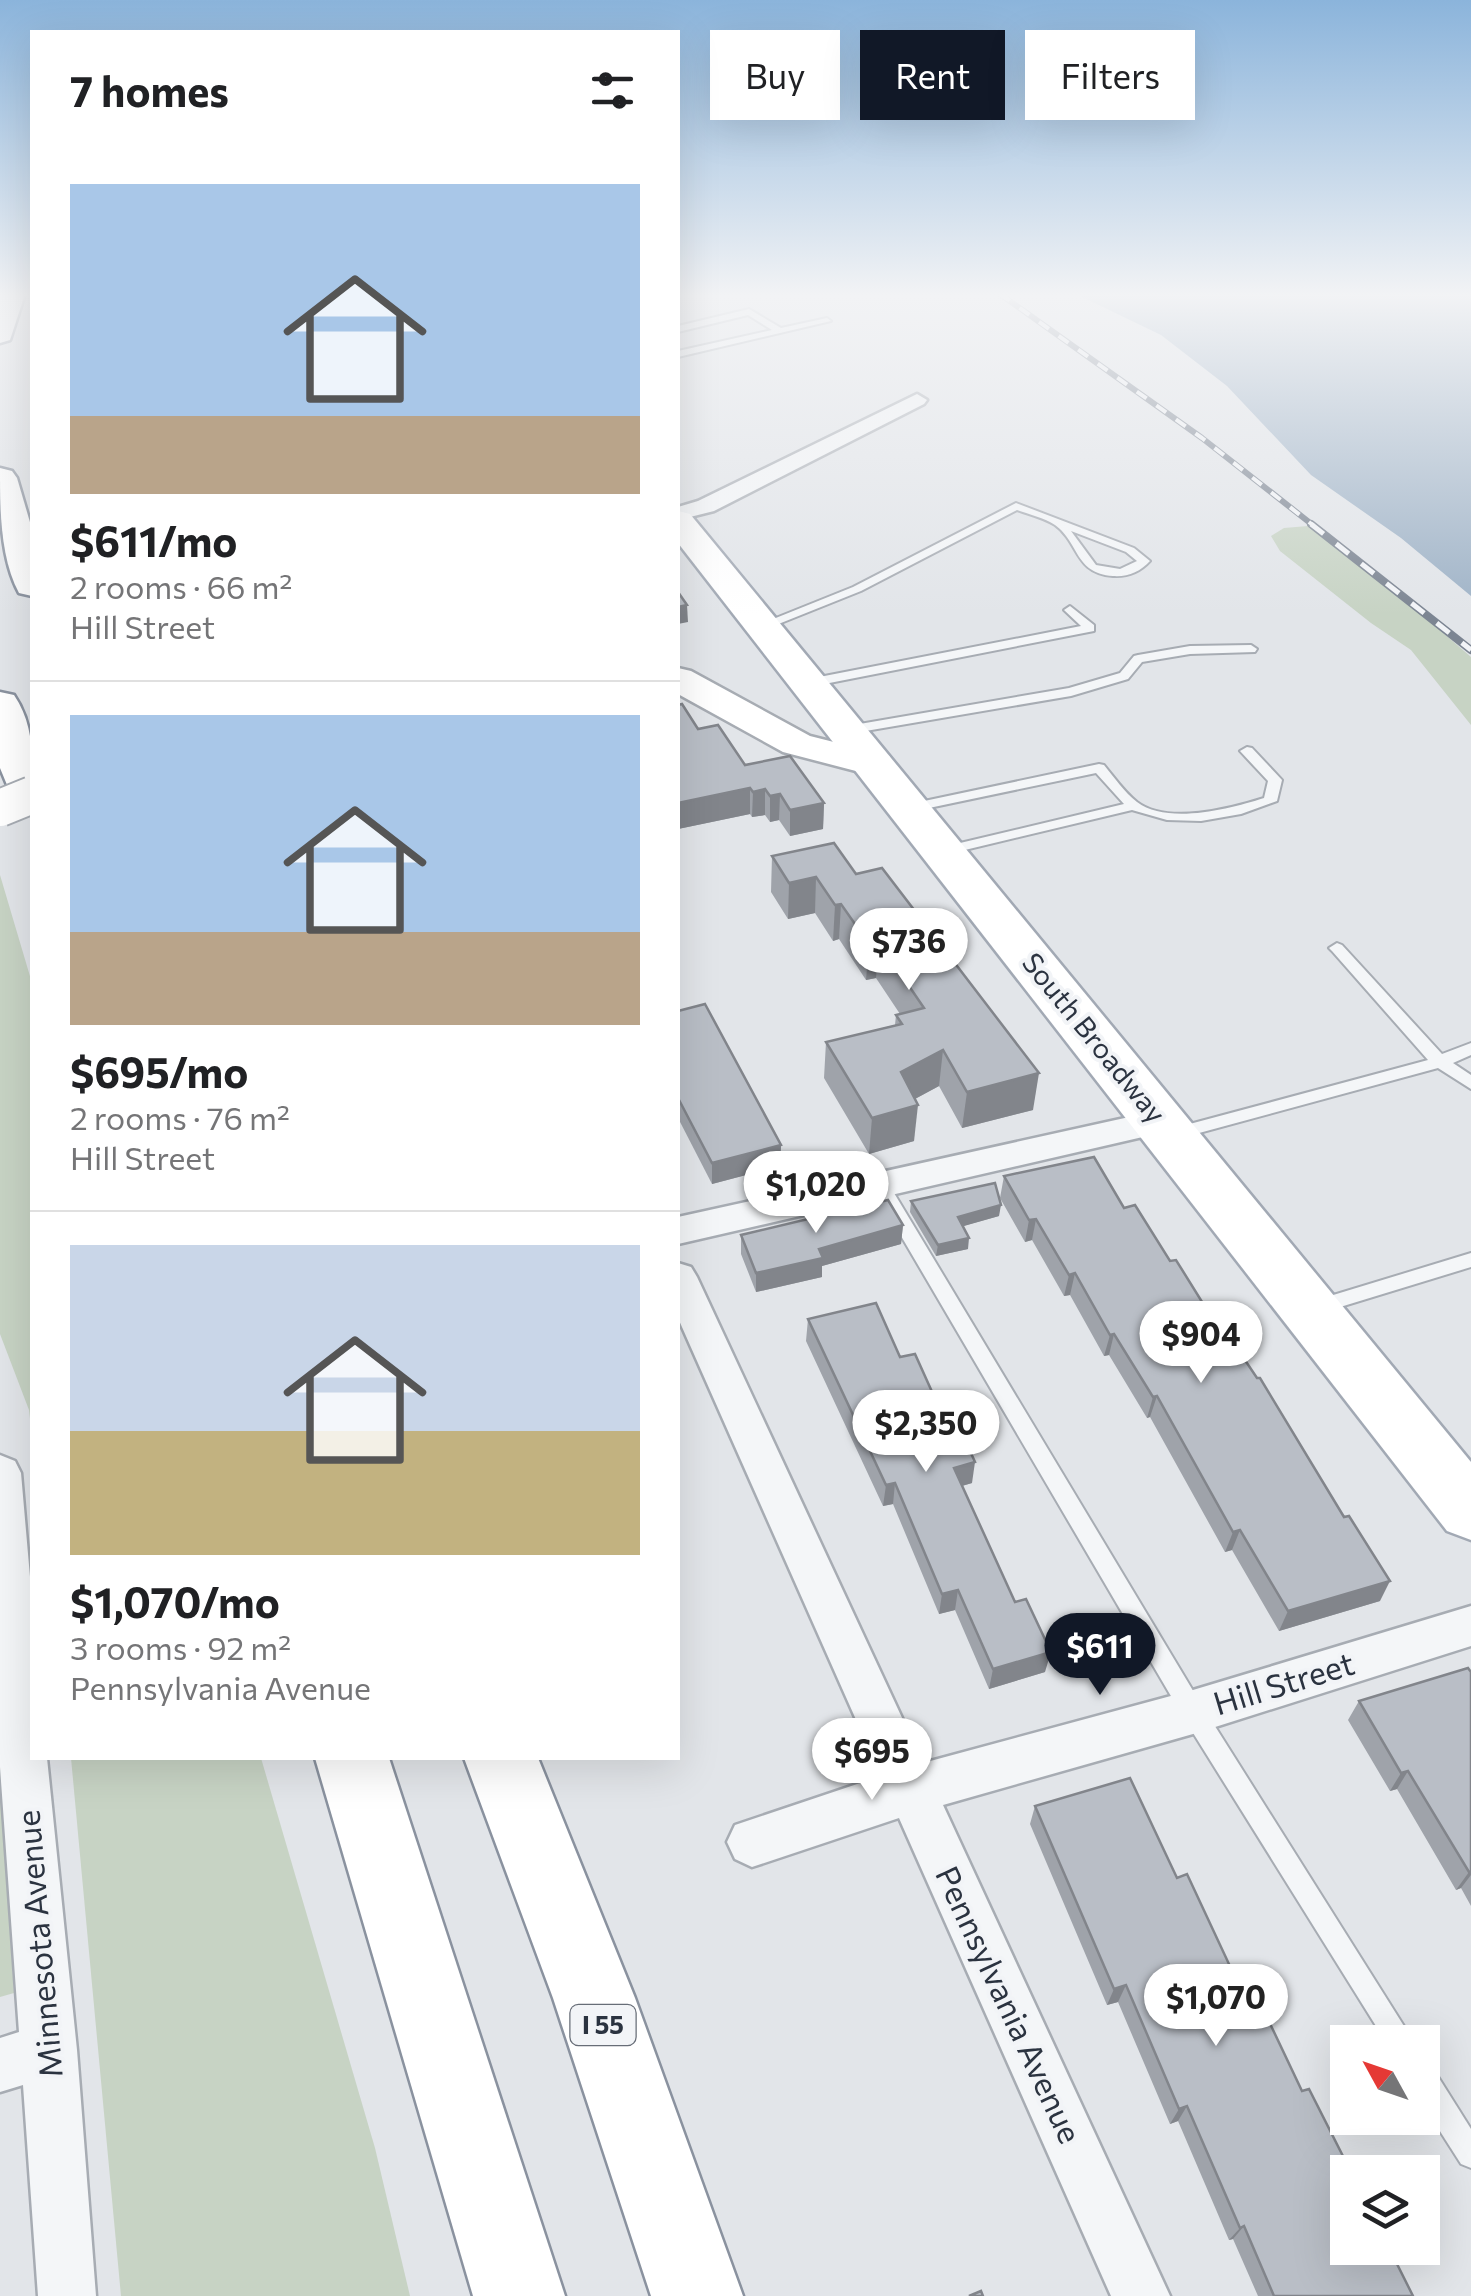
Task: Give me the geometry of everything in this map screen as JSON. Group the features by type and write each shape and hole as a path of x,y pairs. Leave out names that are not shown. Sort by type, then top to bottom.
{"main road":[{"path":"0,478 30,578"},
{"name":"South Broadway","path":"680,521 1471,1511"},
{"path":"0,704 30,792"},
{"path":"353,1760 520,2296"},
{"name":"I 55","path":"502,1760 594,1998 697,2296"}],"street":[{"path":"680,517 915,401"},
{"path":"680,681 786,742 821,755 862,747"},
{"path":"0,808 30,799"},
{"path":"680,1231 879,1183 1167,1128"},
{"name":"Pennsylvania Avenue","path":"680,1281 1141,2296"},
{"name":"Minnesota Avenue","path":"0,1474 25,2057 67,2296"},
{"name":"Hill Street","path":"752,1842 909,1791 1193,1712 1471,1626"}],"lane":[{"path":"762,626 857,590 1016,506 1058,522 1130,550 1144,561 1138,568 1122,573 1092,567 1058,522"},
{"path":"809,683 1090,628 1070,610"},
{"path":"862,747 1124,676 1138,659 1190,650 1252,649"},
{"path":"910,808 1099,768 1134,806 1158,818 1237,812 1270,801 1275,780 1248,751"},
{"path":"944,851 1134,806"},
{"path":"1337,948 1440,1062 1471,1082"},
{"path":"1167,1128 1440,1062 1471,1048"},
{"path":"879,1183 1193,1712 1390,2025"},
{"path":"1309,1309 1471,1260"},
{"path":"1440,2105 1471,2154"}],"green space":[{"path":"1308,526 1329,534 1471,657 1471,725 1411,650 1280,551 1271,536 1284,528"},
{"path":"0,875 30,976 30,1419 0,1334"},
{"path":"71,1760 262,1760 375,2148 410,2296 121,2296"},
{"path":"0,1778 14,1993 0,1997"}],"water":[{"path":"1241,401 1471,401 1471,596 1401,538 1311,475"}],"building":[{"path":"680,704 698,729 718,725 745,765 790,756 824,803 790,810 780,794 770,796 765,789 753,792 750,788 680,803"},
{"path":"834,843 856,874 882,868 1039,1073 967,1092 943,1050 901,1072 918,1105 872,1118 826,1042 902,1024 896,1015 924,1008 879,942 869,944 816,877 789,883 772,856"},
{"path":"705,1004 781,1145 712,1163 680,1102 680,1010"},
{"path":"1094,1157 1124,1208 1135,1205 1170,1261 1176,1260 1212,1318 1216,1317 1260,1378 1344,1517 1349,1516 1390,1581 1288,1611 1240,1530 1233,1532 1157,1396 1153,1397 1114,1334 1110,1335 1075,1273 1069,1275 1036,1219 1029,1220 1004,1176"},
{"path":"995,1183 1001,1205 958,1217 969,1238 938,1245 911,1201"},
{"path":"888,1200 903,1225 819,1249 823,1258 756,1273 741,1235"},
{"path":"876,1303 900,1357 915,1354 942,1414 952,1412 975,1462 954,1468 1015,1602 1026,1599 1051,1652 993,1669 958,1590 942,1594 895,1483 886,1485 808,1319"},
{"path":"1468,1668 1471,1872 1408,1771 1401,1773 1359,1701"},
{"path":"1130,1778 1177,1878 1187,1874 1235,1977 1246,1973 1302,2091 1309,2089 1342,2155 1330,2155 1330,2265 1398,2265 1413,2296 1274,2296 1187,2106 1179,2109 1126,1985 1114,1989 1035,1806"}],"railway":[{"path":"1150,401 1314,526"},
{"path":"1311,524 1471,650"}]}
